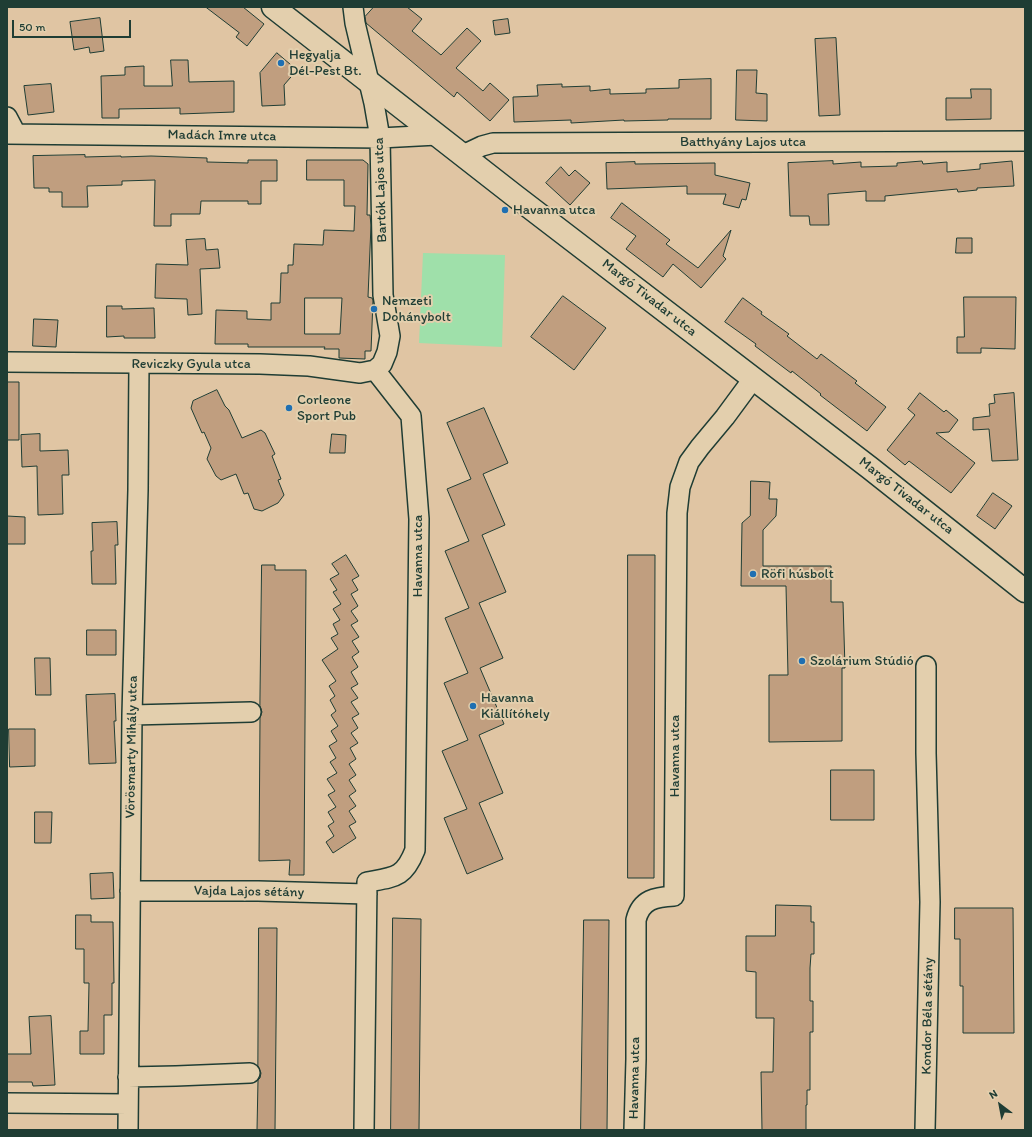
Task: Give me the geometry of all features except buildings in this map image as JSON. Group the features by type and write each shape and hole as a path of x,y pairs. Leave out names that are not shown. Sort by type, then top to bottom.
{"street":[{"name":"Margó Tivadar utca","path":"273,7 368,82 870,468 1025,591"},
{"name":"Bartók Lajos utca","path":"353,7 355,23 374,103 380,138 383,295 390,336 387,352 382,364 375,370"},
{"path":"7,117 11,134"},
{"name":"Madách Imre utca","path":"11,134 380,138 437,135"},
{"name":"Batthyány Lajos utca","path":"463,155 482,146 493,143 1025,141"},
{"name":"Reviczky Gyula utca","path":"7,362 252,364 302,366 360,373 375,370"},
{"name":"Vörösmarty Mihály utca","path":"128,1130 132,715 138,490 139,364"},
{"name":"Havanna utca","path":"375,370 411,416 419,518 415,850"},
{"name":"Havanna utca","path":"634,1130 636,1059 636,920 639,911 646,903 659,897 674,896 677,520 680,487 689,462 753,379"},
{"name":"Kondor Béla sétány","path":"925,1130 930,902 926,753 926,666"},
{"path":"132,715 251,712"},
{"name":"Vajda Lajos sétány","path":"130,891 258,891 367,894 398,875 410,862 415,850"},
{"path":"364,1130 367,894"},
{"path":"128,1077 250,1073"},
{"path":"7,1104 128,1104"}],"green space":[{"path":"423,253 505,255 502,347 419,343"}],"place":[{"name":"Hegyalja Dél-Pest Bt.","path":"281,63"},
{"name":"Havanna utca","path":"505,210"},
{"name":"Nemzeti Dohánybolt","path":"374,309"},
{"name":"Corleone Sport Pub","path":"289,408"},
{"name":"Röfi húsbolt","path":"753,574"},
{"name":"Szolárium Stúdió","path":"802,661"},
{"name":"Havanna Kiállítóhely","path":"473,706"}]}
